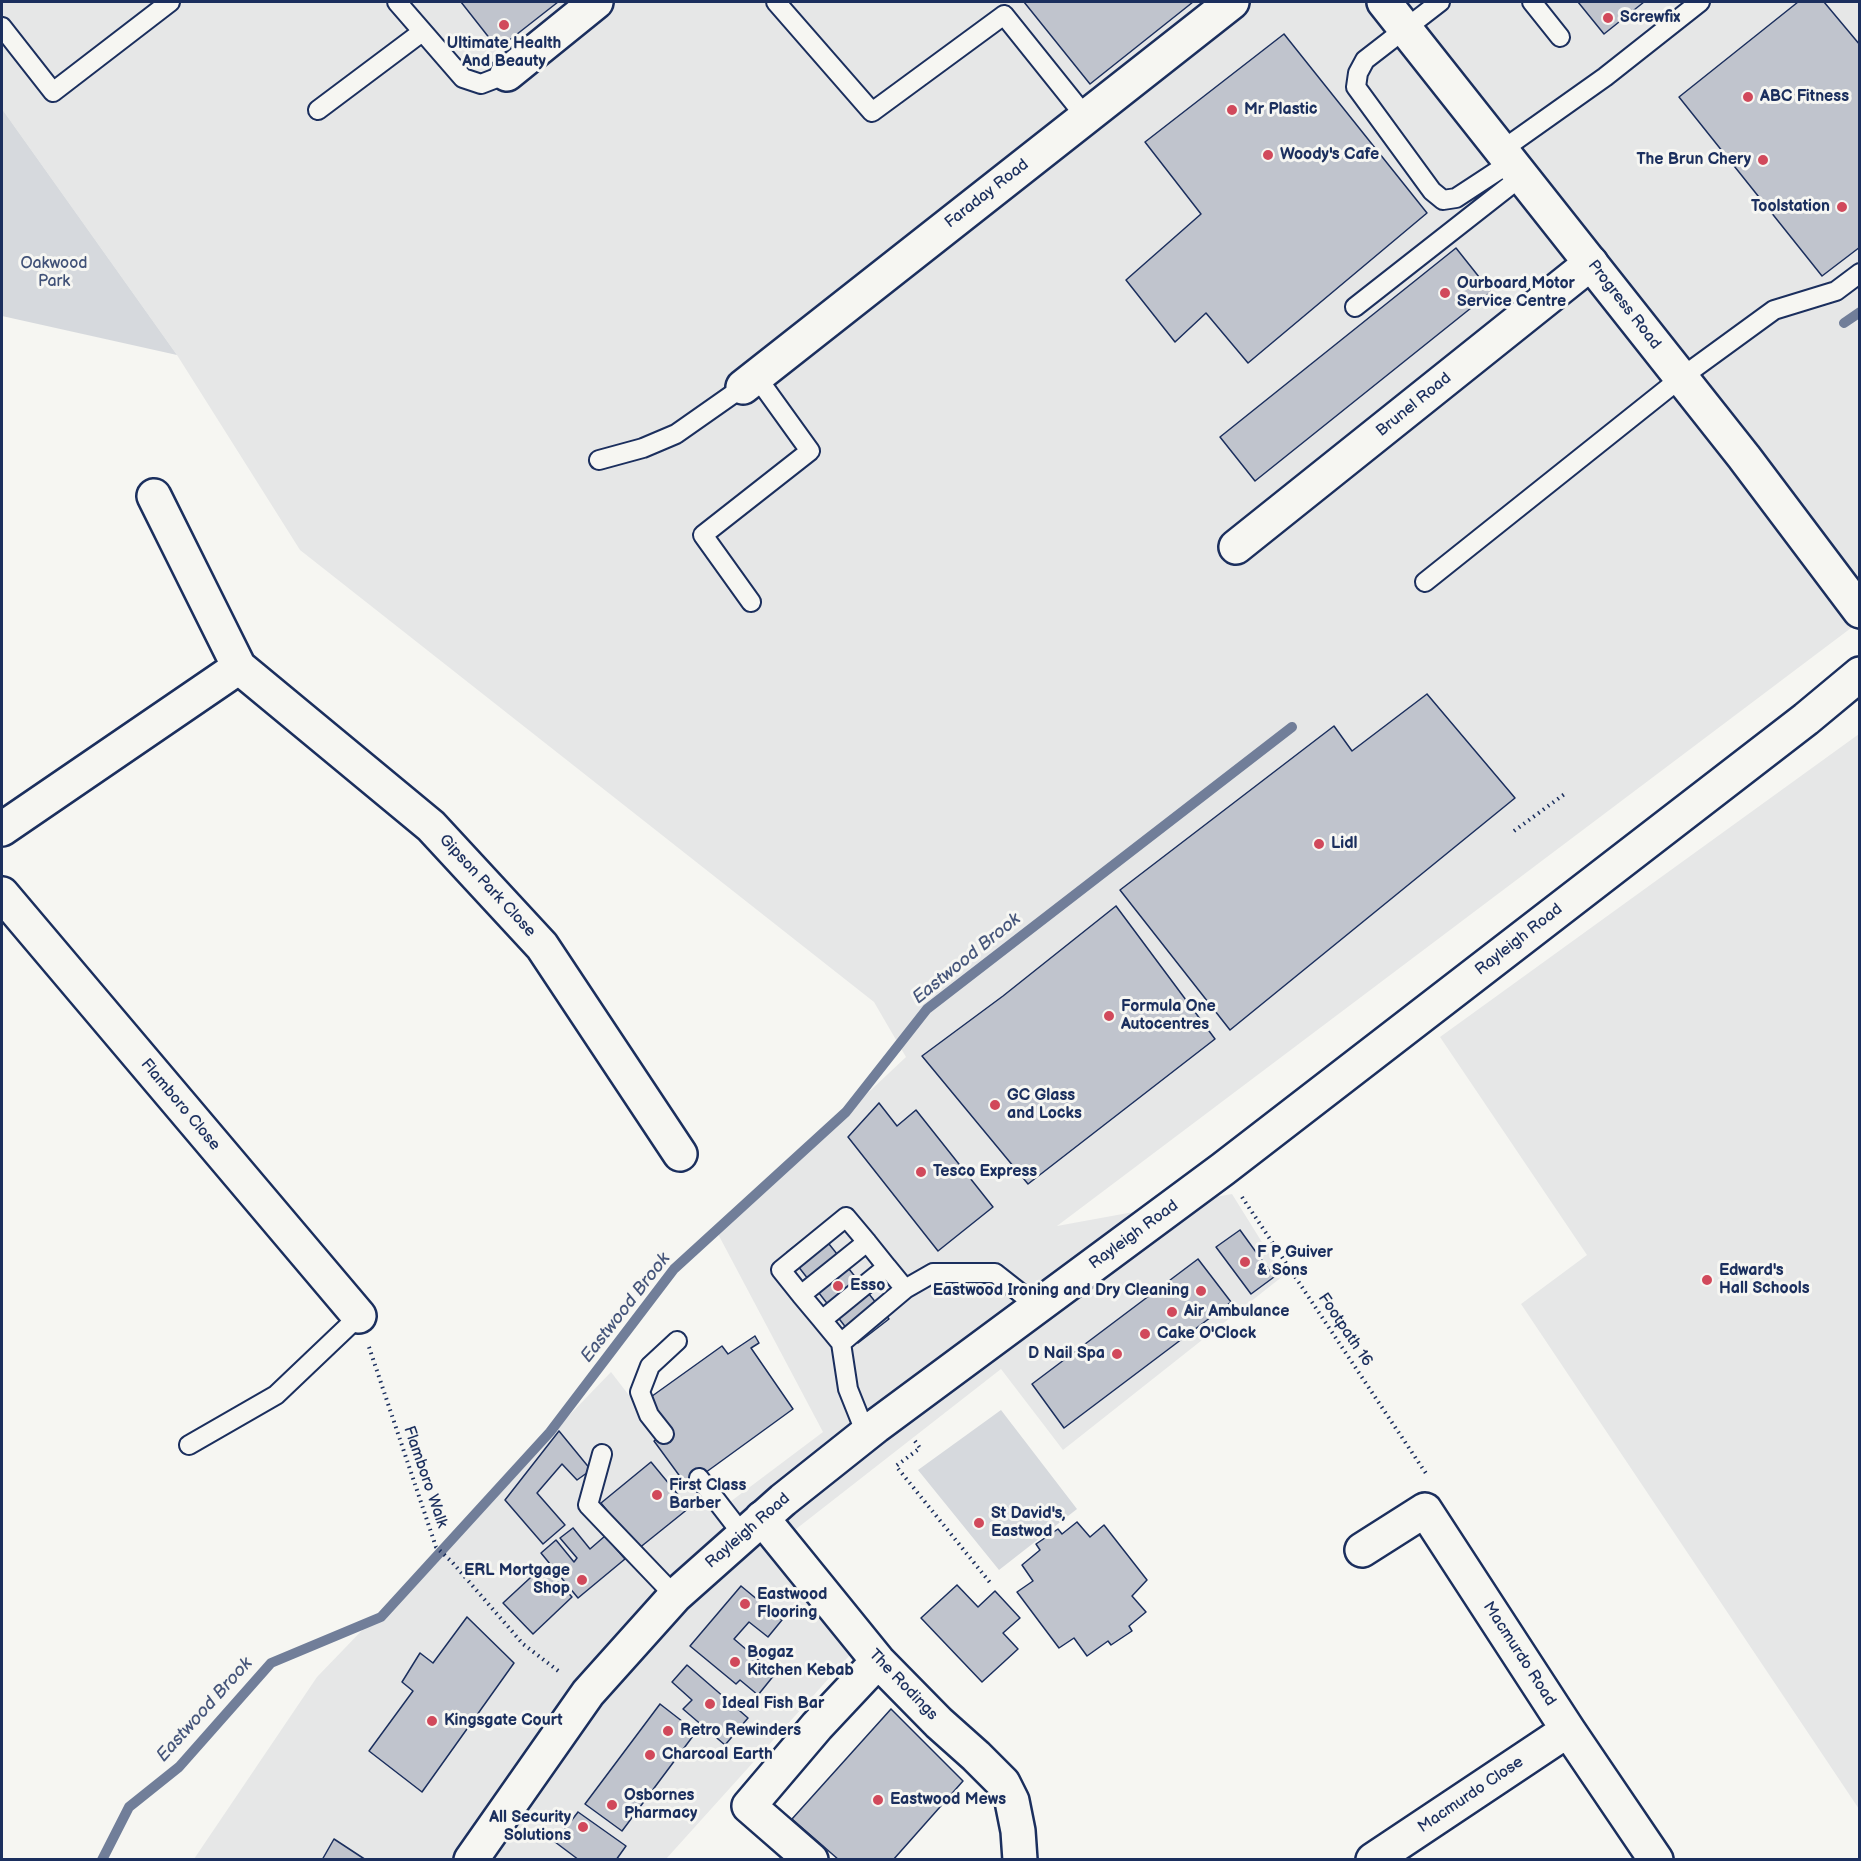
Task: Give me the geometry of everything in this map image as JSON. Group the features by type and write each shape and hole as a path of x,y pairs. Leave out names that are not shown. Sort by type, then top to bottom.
{"street":[{"path":"507,74 596,2"},
{"name":"Faraday Road","path":"750,382 1232,2"},
{"name":"Progress Road","path":"1384,2 1744,457 1860,611"},
{"name":"Brunel Road","path":"1236,548 1591,263"},
{"name":"Gipson Park Close","path":"154,496 239,667 431,826 542,946 680,1154"},
{"path":"2,829 239,667"},
{"name":"Rayleigh Road","path":"471,1860 588,1693 675,1596 752,1527 866,1434 1223,1169 1806,719 1860,674"},
{"name":"Flamboro Close","path":"2,894 359,1316"},
{"path":"1362,1550 1425,1510"},
{"name":"Macmurdo Road","path":"1425,1510 1568,1730 1656,1860"},
{"name":"The Rodings","path":"752,1527 878,1661 1003,1783 1012,1801 1018,1831 1020,1860"},
{"path":"811,1860 749,1806 817,1726 878,1661"},
{"name":"Macmurdo Close","path":"1373,1860 1568,1730"}],"lane":[{"path":"2,27 53,92 170,2"},
{"path":"397,2 463,78 482,84 507,74"},
{"path":"776,2 872,112 1004,15 1085,117"},
{"path":"1440,2 1365,60 1358,73 1356,87 1432,191 1443,200 1456,198 1512,162"},
{"path":"1532,2 1560,37"},
{"path":"1355,307 1605,77 1700,2"},
{"path":"318,110 422,32"},
{"path":"1425,582 1682,378 1774,310 1836,291 1860,273"},
{"path":"599,460 643,448 676,435 750,382 810,451 703,535 751,602"},
{"path":"866,1434 848,1389 841,1344 781,1270 846,1217 905,1288"},
{"path":"801,1295 867,1242"},
{"path":"822,1320 887,1267"},
{"path":"841,1344 905,1288 933,1273 995,1273 1037,1306"},
{"path":"189,1444 276,1395 359,1316"},
{"path":"664,1434 649,1415 640,1392 650,1366 677,1341"},
{"path":"602,1454 588,1505 675,1596"},
{"path":"699,1478 752,1527"}],"path":[{"path":"1514,831 1566,793"},
{"name":"Footpath 16","path":"1223,1169 1430,1478 1425,1510"},
{"name":"Flamboro Walk","path":"359,1316 436,1547 452,1562 523,1644 588,1693"},
{"path":"895,1413 920,1448 896,1466 993,1585"}],"shaded area":[{"path":"2,2 1859,2 1859,622 1057,1226 1232,1194 1283,1276 1063,1450 1001,1369 782,1540 867,1636 666,1859 194,1859 317,1677 611,1372 718,1511 823,1432 718,1234 906,1057 874,1002 300,550 177,355 2,109"},
{"name":"Edward's Hall Schools","path":"1859,734 1859,1809 1521,1304 1587,1255 1440,1037"}],"green space":[{"name":"Oakwood Park","path":"2,109 177,355 2,316"},
{"path":"1001,1410 1077,1509 999,1570 918,1470"}],"building":[{"name":"Ultimate Health And Beauty","path":"461,2 558,2 498,49"},
{"path":"1024,2 1193,2 1090,84"},
{"name":"Screwfix","path":"1578,2 1644,2 1604,34"},
{"path":"1798,2 1824,2 1860,45 1860,247 1822,276 1679,97"},
{"path":"1284,34 1427,213 1248,363 1206,313 1175,342 1126,280 1201,214 1145,142"},
{"path":"1456,248 1491,292 1255,481 1220,437"},
{"name":"Lidl","path":"1427,694 1515,798 1230,1030 1120,890 1334,726 1352,751"},
{"path":"1116,906 1215,1039 1028,1184 922,1056 1003,996"},
{"name":"Tesco Express","path":"879,1103 897,1126 916,1110 993,1207 938,1251 848,1137"},
{"name":"Esso","path":"817,1229 889,1319 858,1343 787,1252"},
{"name":"F P Guiver & Sons","path":"1240,1230 1274,1277 1251,1294 1216,1247"},
{"path":"1198,1259 1231,1302 1064,1428 1032,1384"},
{"path":"755,1336 759,1343 751,1348 793,1409 687,1486 654,1441 670,1429 648,1399 722,1346 728,1354"},
{"path":"559,1431 591,1470 577,1480 562,1464 537,1493 565,1525 543,1544 505,1500"},
{"path":"651,1462 689,1508 638,1549 601,1503"},
{"path":"1077,1522 1090,1537 1104,1525 1147,1580 1132,1596 1146,1612 1129,1626 1132,1631 1111,1645 1108,1641 1087,1656 1074,1638 1059,1648 1017,1592 1033,1581 1022,1565 1040,1550 1036,1544 1058,1529 1062,1534"},
{"name":"ERL Mortgage Shop","path":"573,1528 590,1549 605,1536 625,1559 578,1598 541,1553 556,1540 574,1562 577,1558 560,1538"},
{"path":"543,1566 572,1597 533,1634 503,1603"},
{"path":"957,1585 978,1607 995,1591 1020,1618 1003,1633 1018,1649 982,1682 921,1618"},
{"path":"741,1586 782,1620 768,1637 749,1622 734,1639 775,1674 758,1695 740,1680 736,1684 690,1646"},
{"name":"Kingsgate Court","path":"467,1617 514,1663 422,1792 369,1751 413,1691 402,1682 420,1653 433,1663"},
{"name":"Ideal Fish Bar","path":"687,1665 748,1718 725,1745 683,1709 692,1700 672,1682"},
{"path":"660,1704 696,1732 622,1831 585,1804"},
{"name":"Eastwood Mews","path":"891,1709 963,1781 893,1860 839,1860 792,1819"},
{"name":"All Security Solutions","path":"578,1812 626,1846 616,1860 579,1860 555,1842"},
{"path":"334,1839 366,1860 322,1860"}],"waterway":[{"name":"Eastwood Brook","path":"1844,323 1860,312"},
{"name":"Eastwood Brook","path":"102,1860 129,1807 179,1767 271,1663 381,1617 550,1432 674,1269 846,1112 927,1009 1292,727"}],"place":[{"name":"Screwfix","path":"1608,18"},
{"name":"Ultimate Health And Beauty","path":"504,25"},
{"name":"ABC Fitness","path":"1748,97"},
{"name":"Mr Plastic","path":"1232,110"},
{"name":"Woody's Cafe","path":"1268,155"},
{"name":"The Brun Chery","path":"1763,160"},
{"name":"Toolstation","path":"1842,207"},
{"name":"Ourboard Motor Service Centre","path":"1445,293"},
{"name":"Lidl","path":"1319,844"},
{"name":"Formula One Autocentres","path":"1109,1016"},
{"name":"GC Glass and Locks","path":"995,1105"},
{"name":"Tesco Express","path":"921,1172"},
{"name":"F P Guiver & Sons","path":"1245,1262"},
{"name":"Edward's Hall Schools","path":"1707,1280"},
{"name":"Esso","path":"838,1286"},
{"name":"Eastwood Ironing and Dry Cleaning","path":"1201,1291"},
{"name":"Air Ambulance","path":"1172,1312"},
{"name":"Cake O'Clock","path":"1145,1334"},
{"name":"D Nail Spa","path":"1117,1354"},
{"name":"First Class Barber","path":"657,1495"},
{"name":"St David's, Eastwod","path":"979,1523"},
{"name":"ERL Mortgage Shop","path":"582,1580"},
{"name":"Eastwood Flooring","path":"745,1604"},
{"name":"Bogaz Kitchen Kebab","path":"735,1662"},
{"name":"Ideal Fish Bar","path":"710,1704"},
{"name":"Kingsgate Court","path":"432,1721"},
{"name":"Retro Rewinders","path":"668,1731"},
{"name":"Charcoal Earth","path":"650,1755"},
{"name":"Eastwood Mews","path":"878,1800"},
{"name":"Osbornes Pharmacy","path":"612,1805"},
{"name":"All Security Solutions","path":"583,1827"}]}
